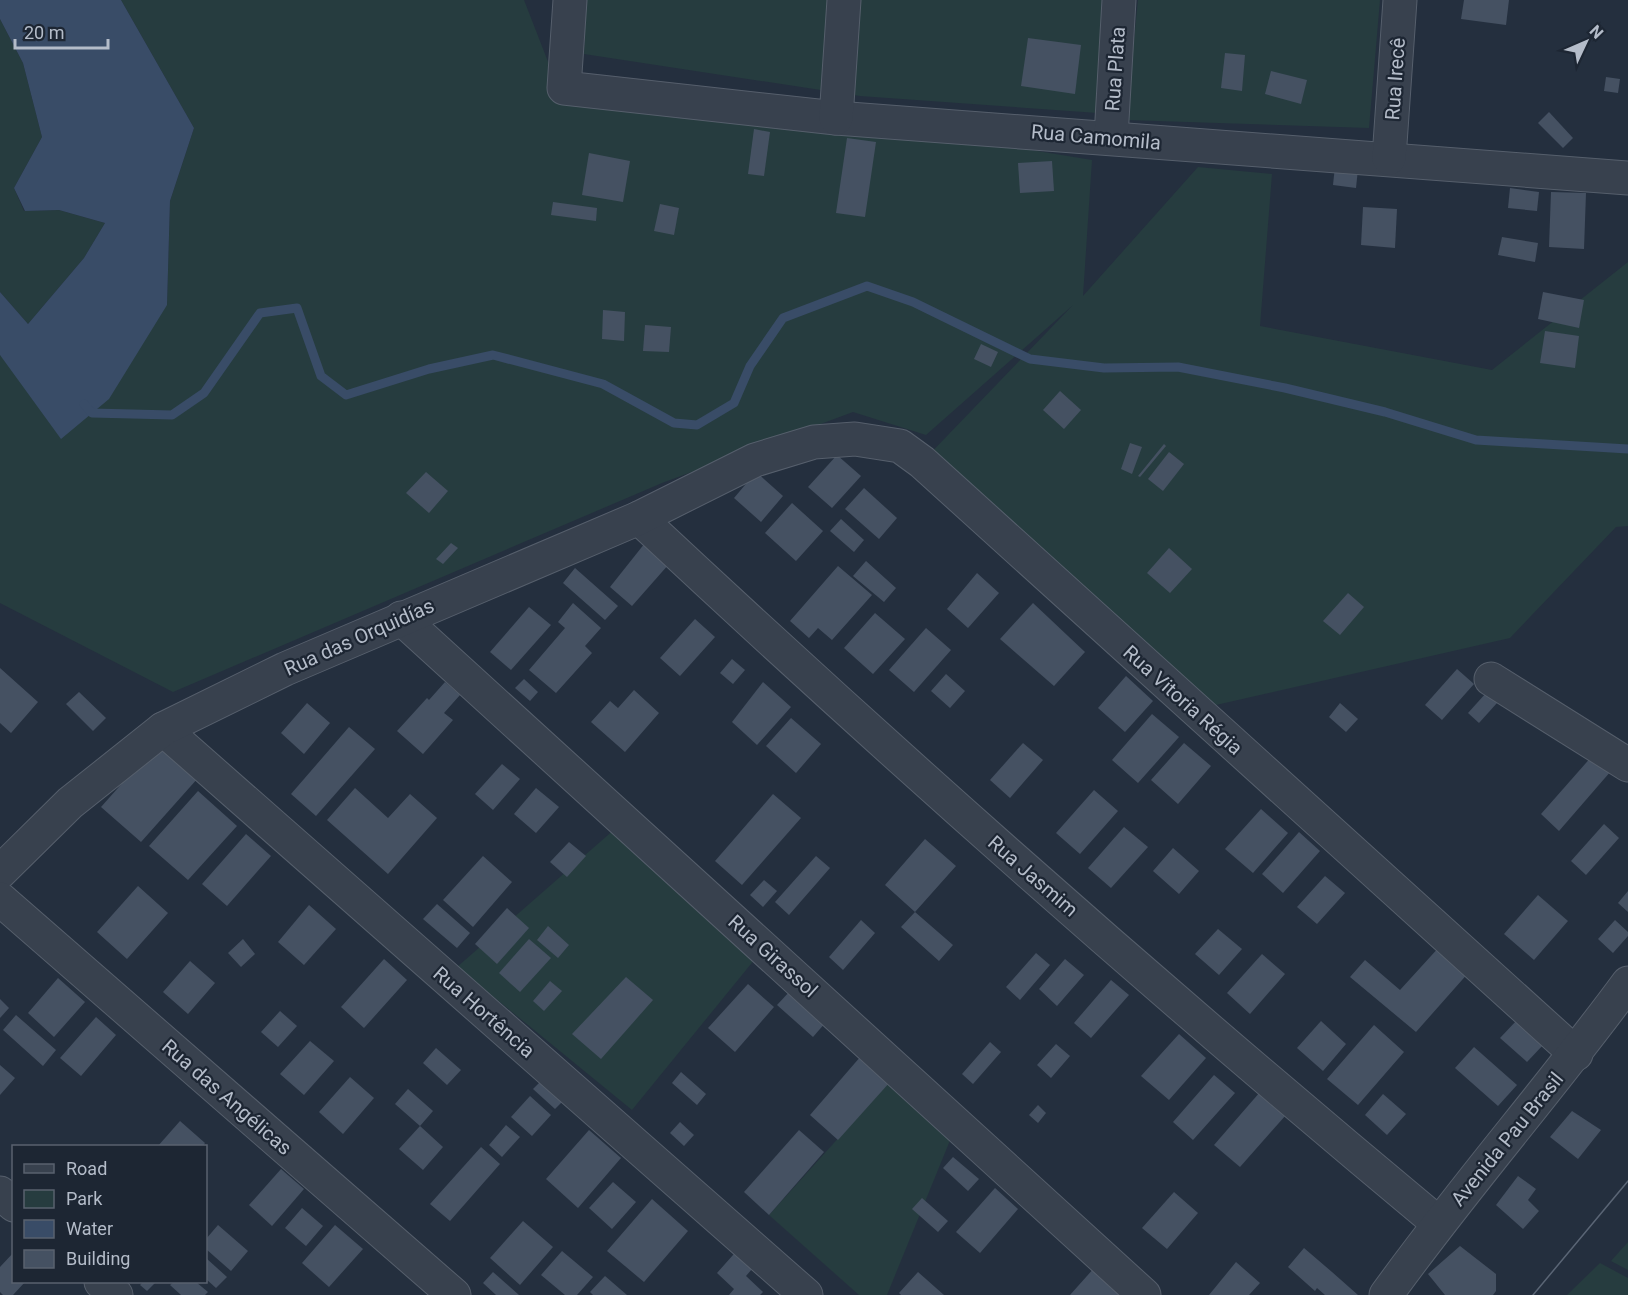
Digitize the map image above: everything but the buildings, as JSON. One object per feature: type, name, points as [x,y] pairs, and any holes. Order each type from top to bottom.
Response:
[{"type":"street","name":"Rua Camomila","points":[[570,0],[564,88],[836,118],[1389,158],[1628,178]]},
{"type":"street","points":[[836,118],[844,0]]},
{"type":"street","name":"Rua Plata","points":[[1111,137],[1119,0]]},
{"type":"street","name":"Rua Irecê","points":[[1389,158],[1400,0]]},
{"type":"street","name":"Rua Vitoria Régia","points":[[755,460],[814,442],[855,439],[900,447],[907,452],[1576,1054]]},
{"type":"street","name":"Rua das Orquidías","points":[[0,872],[70,803],[163,729],[285,669],[639,518],[755,460]]},
{"type":"street","name":"Rua Jasmim","points":[[639,518],[838,704],[1285,1095],[1438,1223]]},
{"type":"street","name":"Rua Girassol","points":[[401,618],[1144,1295]]},
{"type":"street","points":[[1491,679],[1628,765]]},
{"type":"street","name":"Rua Hortência","points":[[163,729],[806,1295]]},
{"type":"street","name":"Rua das Angélicas","points":[[0,899],[454,1295]]},
{"type":"street","name":"Avenida Pau Brasil","points":[[1386,1295],[1438,1223],[1576,1054],[1628,983]]},
{"type":"street","points":[[0,1193],[12,1203]]},
{"type":"street","points":[[103,1283],[116,1295]]},
{"type":"green space","points":[[121,0],[524,0],[552,72],[1092,160],[1083,296],[1198,167],[1272,174],[1260,326],[1492,370],[1628,262],[1628,526],[1616,527],[1510,638],[1194,710],[922,462],[1073,305],[926,435],[853,412],[662,483],[173,692],[0,603],[0,355],[2,357],[167,305],[170,201],[194,128]]},
{"type":"green space","points":[[586,0],[1114,0],[1112,114],[860,96],[584,54]]},
{"type":"green space","points":[[1138,0],[1380,0],[1369,128],[1126,120]]},
{"type":"green space","points":[[0,19],[23,63],[42,137],[14,188],[24,211],[59,210],[105,223],[84,258],[28,324],[0,292]]},
{"type":"green space","points":[[624,821],[764,948],[632,1110],[457,967]]},
{"type":"green space","points":[[888,1083],[951,1138],[887,1295],[859,1295],[769,1215]]},
{"type":"green space","points":[[1628,1242],[1628,1270],[1611,1261]]},
{"type":"green space","points":[[1600,1263],[1628,1278],[1628,1295],[1567,1295]]},
{"type":"water","points":[[0,0],[121,0],[194,128],[170,201],[167,305],[109,399],[61,439],[0,355],[0,292],[28,324],[84,258],[105,223],[59,210],[25,211],[14,188],[42,137],[23,63],[0,19]]},
{"type":"waterway","points":[[84,404],[92,413],[172,415],[204,393],[260,313],[297,308],[321,376],[346,395],[429,369],[493,355],[603,384],[674,423],[697,425],[734,403],[750,366],[783,318],[867,286],[913,302],[1030,359],[1104,368],[1178,367],[1285,388],[1385,412],[1476,440],[1628,449]]},
{"type":"tram line","points":[[1533,1295],[1628,1181]]}]
